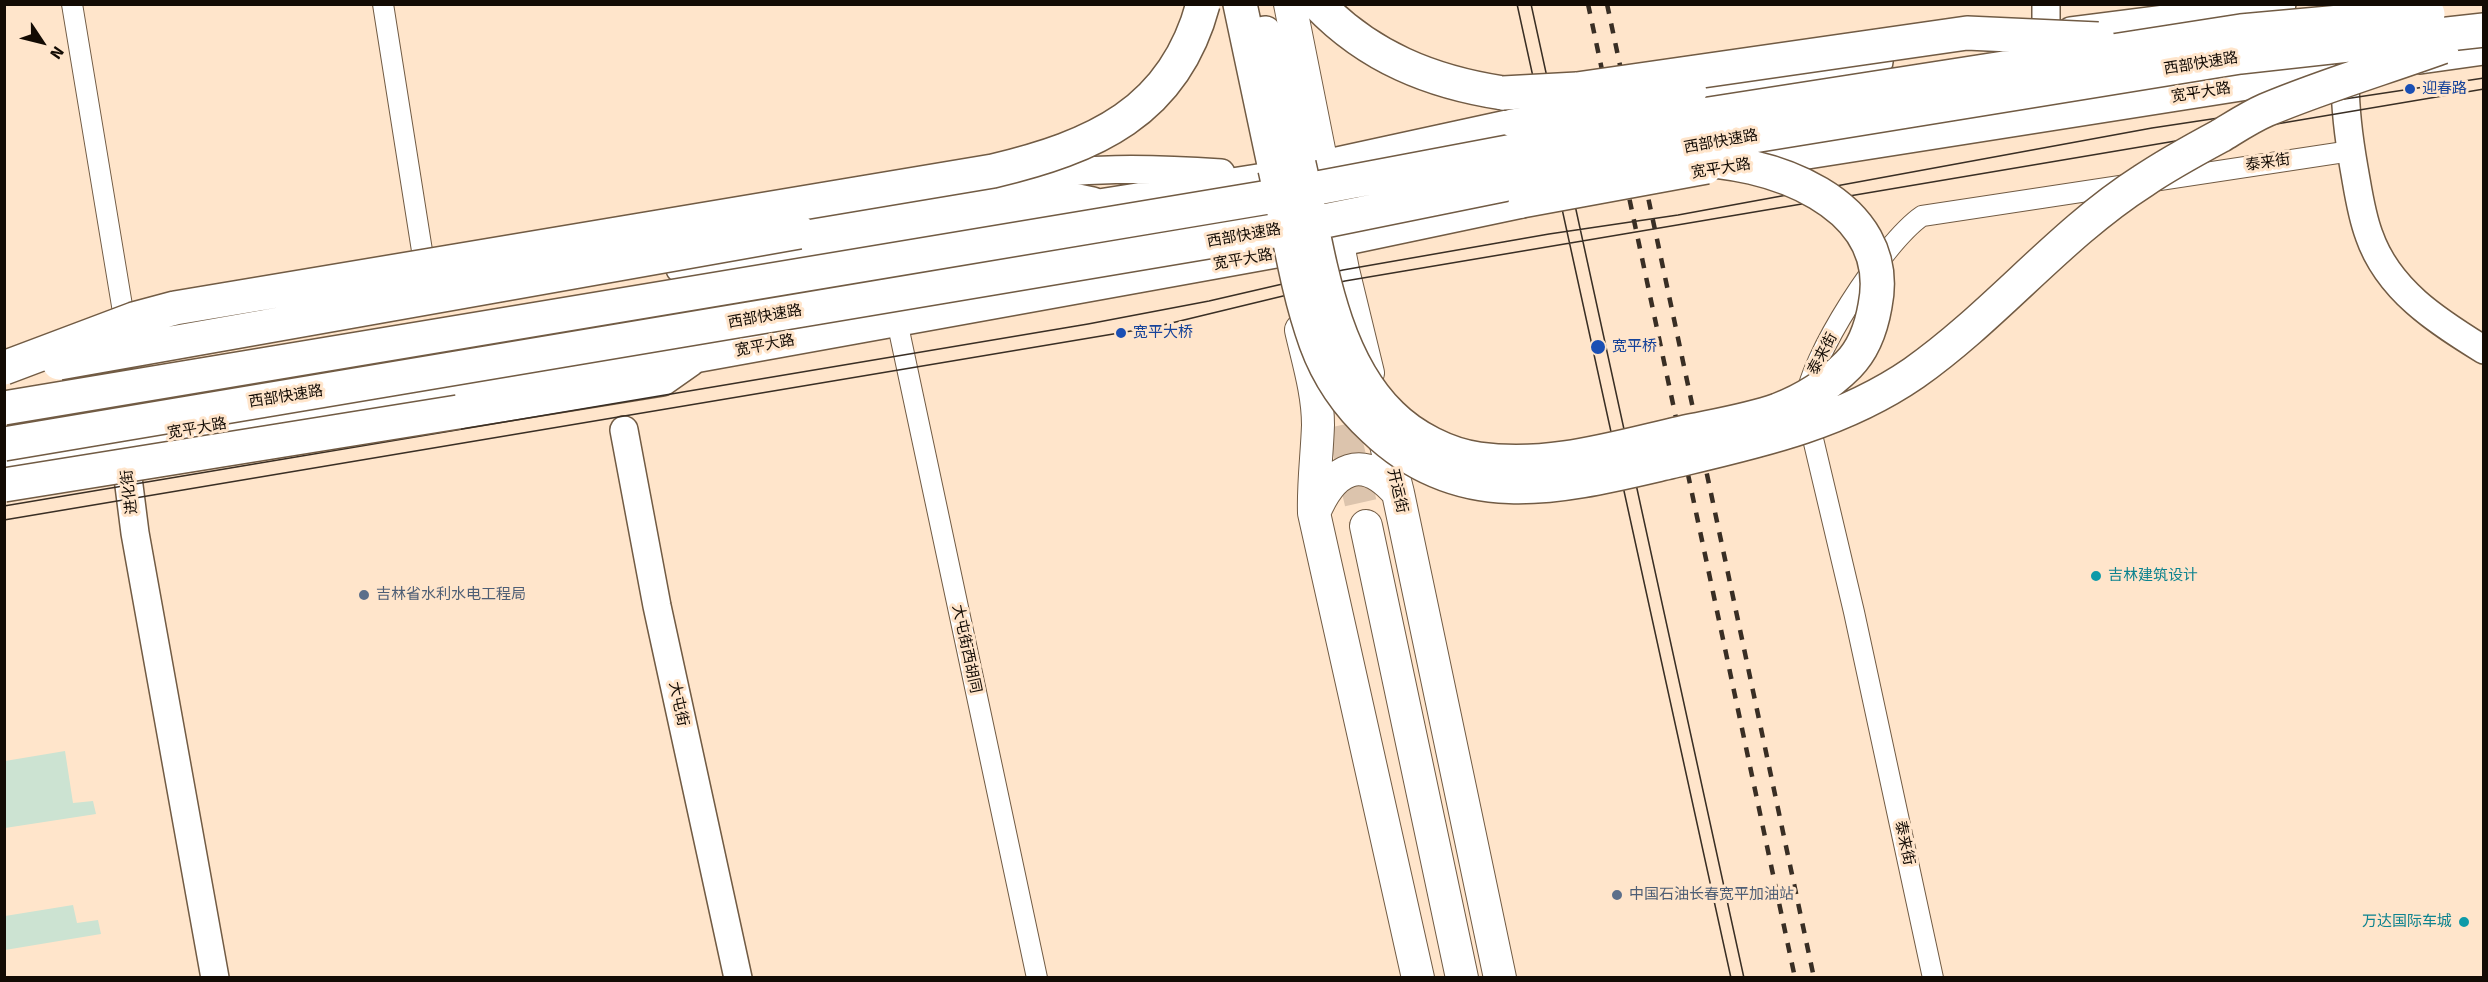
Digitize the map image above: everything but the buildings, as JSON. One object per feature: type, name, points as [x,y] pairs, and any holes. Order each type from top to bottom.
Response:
[{"type":"highway","points":[[4,368],[134,319],[191,305],[969,175],[1048,158],[1097,136],[1148,102],[1169,79],[1185,52],[1203,4]]},
{"type":"highway","points":[[1240,4],[1309,321],[1323,360],[1352,406],[1398,451],[1446,477],[1494,486],[1541,486],[1590,480],[1799,430],[1850,409],[1911,374],[1953,343],[2093,218],[2158,171],[2263,111],[2484,31]]},
{"type":"highway","points":[[1259,4],[1266,40],[1284,93],[1331,305],[1346,349],[1366,386],[1392,416],[1430,442],[1457,454],[1492,461],[1565,459],[1756,416],[1778,410],[1814,392],[1839,373],[1859,352],[1874,316],[1878,279],[1869,246],[1843,210],[1797,182],[1761,169],[1703,159],[1616,161]]},
{"type":"highway","points":[[1318,4],[1354,36],[1396,63],[1458,86],[1503,93],[1577,89],[1967,33],[2159,44]]},
{"type":"highway","name":"西部快速路","points":[[4,408],[1275,196],[1709,114],[2241,31],[2484,9]]},
{"type":"highway","name":"西部快速路","points":[[4,444],[1285,229],[1616,161],[2240,57],[2484,31]]},
{"type":"highway","points":[[4,374],[1034,192],[1092,204]]},
{"type":"highway","points":[[4,485],[662,379],[689,360]]},
{"type":"main road","points":[[1225,4],[1316,396],[1318,426],[1313,478],[1314,513],[1418,978]]},
{"type":"main road","name":"开运街","points":[[1290,4],[1337,243],[1398,493],[1500,978]]},
{"type":"main road","points":[[2046,4],[2046,34]]},
{"type":"main road","points":[[4,374],[131,360],[431,309],[1264,177],[1512,123],[2046,34],[2282,4]]},
{"type":"main road","points":[[2352,4],[2345,70],[2351,151],[2369,237],[2389,272],[2420,308],[2484,350]]},
{"type":"main road","name":"宽平大路","points":[[4,461],[652,352],[689,360],[1337,243],[1522,204],[1707,170],[2345,70],[2484,51]]},
{"type":"main road","points":[[431,309],[525,262],[1057,171],[1156,168],[1264,177]]},
{"type":"main road","name":"大屯街","points":[[624,430],[657,606],[738,978]]},
{"type":"main road","name":"进化街","points":[[124,441],[135,533],[215,978]]},
{"type":"main road","points":[[1314,513],[1330,483],[1341,474],[1358,469],[1375,471],[1398,493]]},
{"type":"main road","points":[[1366,526],[1462,978]]},
{"type":"street","name":"进化街","points":[[72,4],[131,360],[124,441]]},
{"type":"street","points":[[383,4],[431,309]]},
{"type":"street","name":"泰来街","points":[[1933,978],[1857,624],[1805,405],[1806,391],[1820,355],[1882,255],[1911,223],[1922,216],[1944,210],[2351,151]]},
{"type":"street","name":"大屯街西胡同","points":[[897,321],[1037,978]]},
{"type":"green space","points":[[65,751],[73,803],[93,801],[96,814],[5,828],[5,761]]},
{"type":"green space","points":[[73,905],[77,923],[98,920],[101,934],[5,950],[5,916]]},
{"type":"tunnel","points":[[1332,378],[1366,526]]},
{"type":"tram line","points":[[1517,4],[1731,978]]},
{"type":"tram line","points":[[1531,4],[1744,978]]},
{"type":"tram line","points":[[4,506],[1088,324],[1209,301],[1343,270],[1549,234],[1678,215],[2152,128],[2484,78]]},
{"type":"tram line","points":[[4,520],[1155,327],[1345,281],[2484,89]]},
{"type":"railway","points":[[1588,4],[1795,978]]},
{"type":"railway","points":[[1607,4],[1814,978]]},
{"type":"place","name":"迎春路","points":[[2410,89]]},
{"type":"place","name":"宽平大桥","points":[[1121,333]]},
{"type":"place","name":"宽平桥","points":[[1598,347]]},
{"type":"place","name":"吉林建筑设计","points":[[2096,576]]},
{"type":"place","name":"吉林省水利水电工程局","points":[[364,595]]},
{"type":"place","name":"中国石油长春宽平加油站","points":[[1617,895]]},
{"type":"place","name":"万达国际车城","points":[[2464,922]]}]
